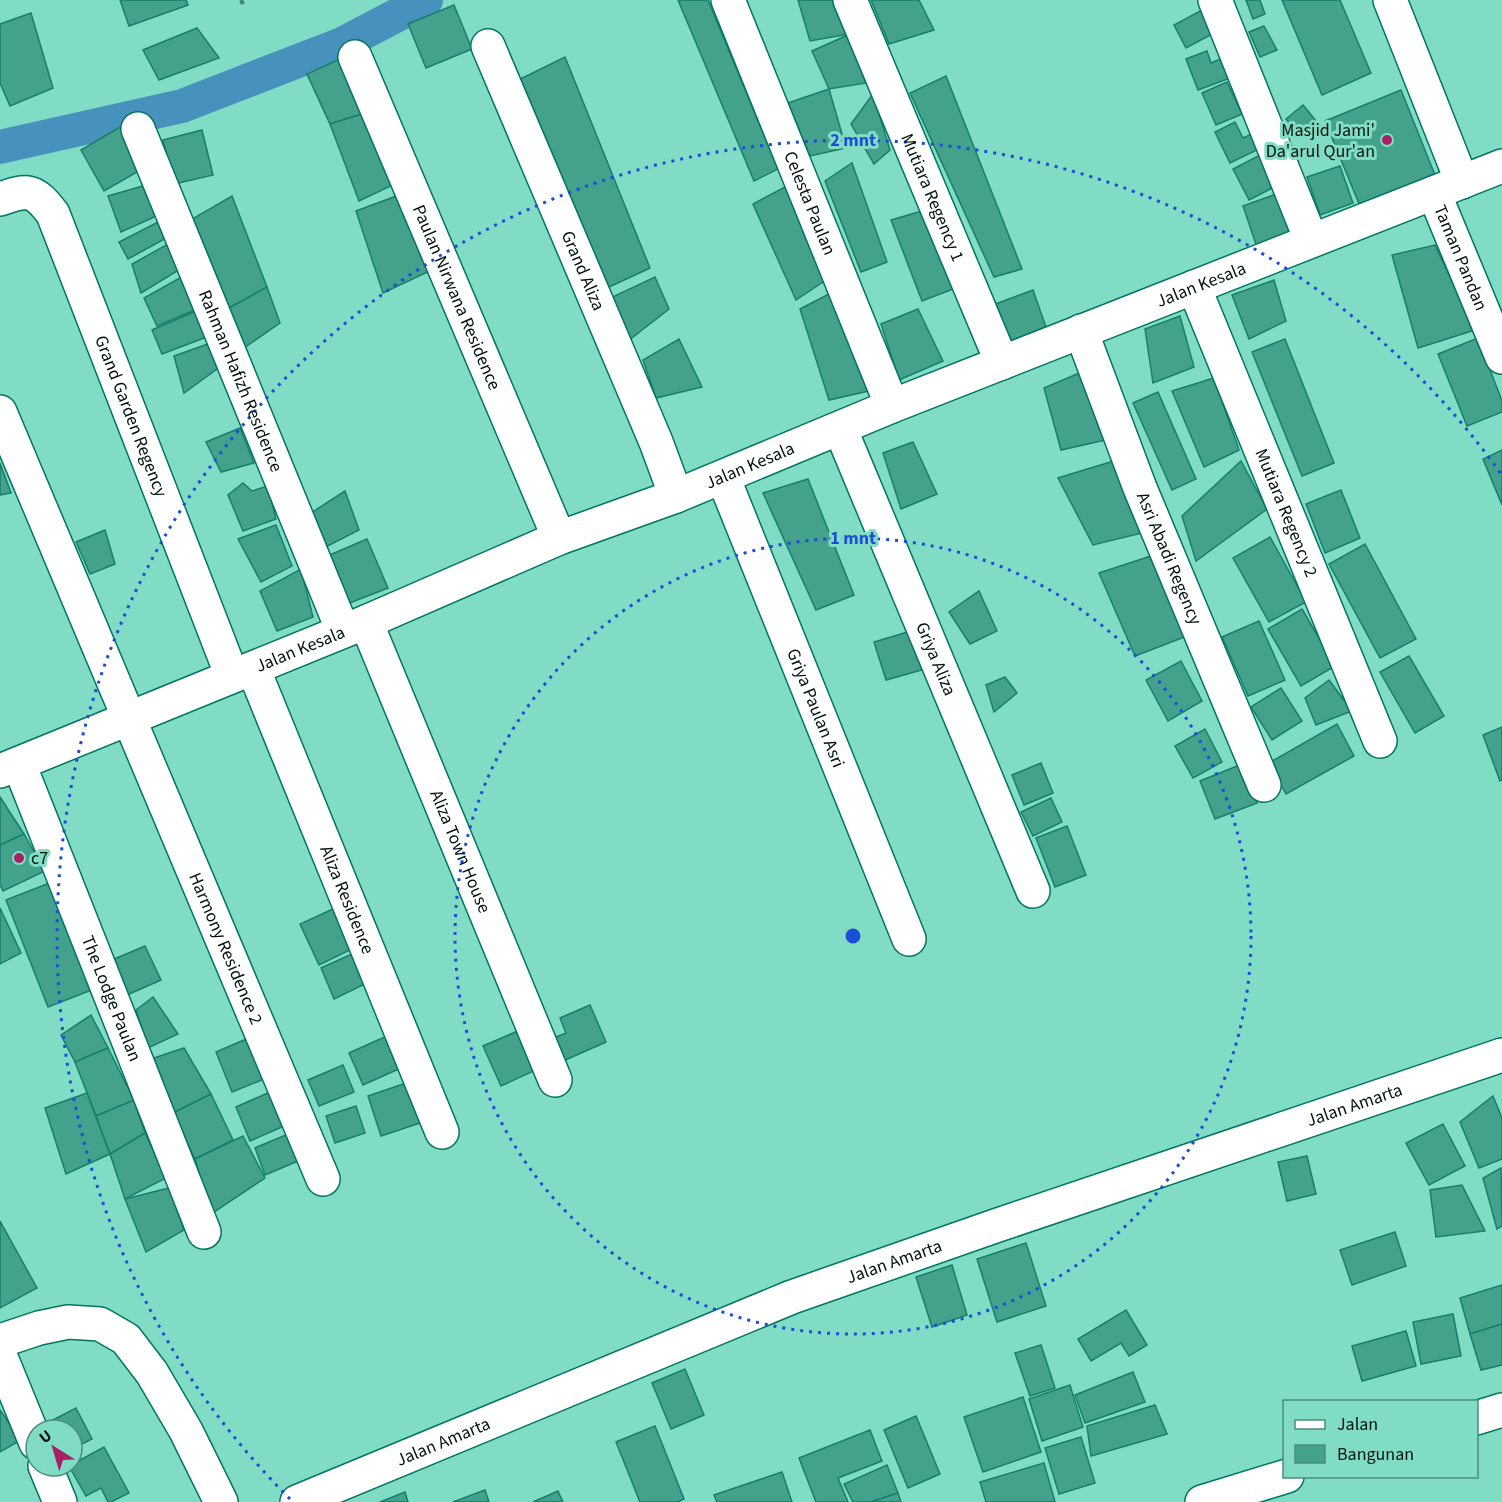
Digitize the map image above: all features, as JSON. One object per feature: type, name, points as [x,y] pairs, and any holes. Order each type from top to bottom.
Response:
[{"type":"street","name":"Celesta Paulan","points":[[728,0],[892,406]]},
{"type":"street","name":"Mutiara Regency 1","points":[[850,0],[1002,363]]},
{"type":"street","points":[[1215,0],[1311,240]]},
{"type":"street","name":"Taman Pandan","points":[[1390,0],[1502,357]]},
{"type":"street","name":"Grand Aliza","points":[[488,46],[656,442],[676,496]]},
{"type":"street","name":"Paulan Nirwana Residence","points":[[355,57],[560,538]]},
{"type":"street","name":"Rahman Hafizh Residence","points":[[138,129],[354,626]]},
{"type":"street","name":"Jalan Kesala","points":[[9,768],[354,626],[560,538],[676,496],[892,406],[1502,166]]},
{"type":"street","name":"Grand Garden Regency","points":[[0,200],[22,191],[33,194],[53,214],[242,672]]},
{"type":"street","name":"Mutiara Regency 2","points":[[1194,287],[1380,741]]},
{"type":"street","name":"Asri Abadi Regency","points":[[1081,331],[1140,488],[1264,785]]},
{"type":"street","points":[[0,412],[130,718]]},
{"type":"street","name":"Griya Aliza","points":[[840,428],[1033,891]]},
{"type":"street","name":"Griya Paulan Asri","points":[[723,477],[909,939]]},
{"type":"street","name":"Aliza Town House","points":[[354,626],[555,1080]]},
{"type":"street","name":"Aliza Residence","points":[[242,672],[442,1132]]},
{"type":"street","name":"Harmony Residence 2","points":[[130,718],[323,1179]]},
{"type":"street","name":"The Lodge Paulan","points":[[9,768],[204,1232]]},
{"type":"street","name":"Jalan Amarta","points":[[297,1502],[792,1297],[1502,1054]]},
{"type":"street","points":[[0,1341],[39,1328],[68,1322],[100,1324],[126,1339],[152,1373],[186,1431],[221,1502]]},
{"type":"street","points":[[0,1355],[26,1418]]},
{"type":"street","points":[[1478,1417],[1502,1410]]},
{"type":"street","points":[[1203,1502],[1283,1477]]},
{"type":"street","points":[[50,1478],[60,1502]]},
{"type":"street","points":[[1288,1478],[1295,1502]]},
{"type":"path","points":[[241,0],[245,8]]},
{"type":"building","points":[[120,0],[186,0],[188,5],[129,26]]},
{"type":"building","points":[[678,0],[708,0],[778,169],[754,181]]},
{"type":"building","points":[[798,0],[834,0],[850,34],[810,41]]},
{"type":"building","points":[[871,0],[919,0],[934,30],[889,44]]},
{"type":"building","points":[[1246,0],[1260,0],[1265,14],[1253,19]]},
{"type":"building","points":[[1282,0],[1340,0],[1371,73],[1322,95]]},
{"type":"building","points":[[454,5],[472,49],[426,68],[408,24]]},
{"type":"building","points":[[1204,9],[1216,32],[1186,48],[1174,25]]},
{"type":"building","points":[[31,13],[53,88],[10,106],[0,83],[0,24]]},
{"type":"building","points":[[1264,26],[1277,50],[1260,57],[1249,32]]},
{"type":"building","points":[[197,28],[219,58],[159,80],[143,50]]},
{"type":"building","points":[[850,34],[866,83],[829,89],[812,51]]},
{"type":"building","points":[[1207,51],[1211,63],[1223,58],[1230,78],[1198,90],[1186,59]]},
{"type":"building","points":[[344,57],[365,113],[330,124],[307,74]]},
{"type":"building","points":[[565,57],[650,268],[607,288],[516,81]]},
{"type":"building","points":[[946,76],[1022,269],[994,277],[910,93]]},
{"type":"building","points":[[1227,82],[1242,114],[1216,125],[1202,93]]},
{"type":"building","points":[[829,89],[846,148],[810,156],[788,103]]},
{"type":"building","points":[[1401,90],[1435,175],[1360,206],[1325,121]]},
{"type":"building","points":[[873,94],[890,150],[874,164],[851,124]]},
{"type":"building","points":[[1303,105],[1316,121],[1299,135],[1286,119]]},
{"type":"building","points":[[365,113],[397,183],[359,201],[330,124]]},
{"type":"building","points":[[1235,122],[1243,138],[1256,132],[1263,147],[1230,163],[1215,132]]},
{"type":"building","points":[[120,127],[144,168],[104,191],[81,150]]},
{"type":"building","points":[[202,130],[213,175],[174,184],[163,140]]},
{"type":"building","points":[[1264,153],[1280,184],[1249,200],[1233,169]]},
{"type":"building","points":[[852,163],[887,262],[861,272],[825,181]]},
{"type":"building","points":[[1340,166],[1353,203],[1320,215],[1307,177]]},
{"type":"building","points":[[150,184],[163,213],[121,232],[108,196]]},
{"type":"building","points":[[785,187],[826,280],[796,300],[753,204]]},
{"type":"building","points":[[1285,191],[1302,237],[1259,253],[1243,206]]},
{"type":"building","points":[[399,195],[432,270],[383,293],[356,211]]},
{"type":"building","points":[[232,196],[267,287],[220,313],[187,222]]},
{"type":"building","points":[[922,211],[953,289],[922,301],[891,220]]},
{"type":"building","points":[[160,221],[170,236],[128,259],[119,242]]},
{"type":"building","points":[[170,243],[182,268],[141,293],[132,264]]},
{"type":"building","points":[[1435,245],[1475,330],[1418,348],[1392,255]]},
{"type":"building","points":[[183,276],[195,310],[157,326],[144,298]]},
{"type":"building","points":[[655,277],[669,309],[628,341],[604,301]]},
{"type":"building","points":[[1274,280],[1286,321],[1249,339],[1232,295]]},
{"type":"building","points":[[267,287],[280,323],[241,350],[220,313]]},
{"type":"building","points":[[1033,290],[1047,330],[1004,346],[990,306]]},
{"type":"building","points":[[829,294],[869,391],[829,400],[800,309]]},
{"type":"building","points":[[203,308],[212,335],[162,354],[152,330]]},
{"type":"building","points":[[918,309],[943,361],[899,380],[881,324]]},
{"type":"building","points":[[1180,316],[1194,367],[1153,383],[1145,329]]},
{"type":"building","points":[[1478,338],[1502,401],[1502,412],[1467,426],[1438,354]]},
{"type":"building","points":[[679,339],[702,387],[656,398],[643,360]]},
{"type":"building","points":[[1285,339],[1334,463],[1302,476],[1252,352]]},
{"type":"building","points":[[216,341],[224,364],[184,393],[174,356]]},
{"type":"building","points":[[1084,371],[1110,439],[1061,450],[1044,388]]},
{"type":"building","points":[[1214,378],[1239,450],[1204,467],[1172,391]]},
{"type":"building","points":[[1158,392],[1196,479],[1172,490],[1133,403]]},
{"type":"building","points":[[240,428],[254,463],[221,472],[206,442]]},
{"type":"building","points":[[913,442],[937,494],[901,509],[883,453]]},
{"type":"building","points":[[1502,450],[1502,505],[1483,459]]},
{"type":"building","points":[[1117,460],[1150,531],[1093,545],[1058,478]]},
{"type":"building","points":[[1241,461],[1267,509],[1196,561],[1182,516]]},
{"type":"building","points":[[0,463],[11,493],[0,495]]},
{"type":"building","points":[[808,479],[854,595],[816,610],[763,493]]},
{"type":"building","points":[[243,483],[252,491],[268,486],[276,519],[243,531],[228,495]]},
{"type":"building","points":[[1341,490],[1360,538],[1325,553],[1306,504]]},
{"type":"building","points":[[345,491],[359,530],[322,549],[311,513]]},
{"type":"building","points":[[276,525],[292,566],[261,582],[238,539]]},
{"type":"building","points":[[105,530],[115,564],[90,574],[76,542]]},
{"type":"building","points":[[1270,537],[1306,602],[1269,622],[1233,558]]},
{"type":"building","points":[[367,539],[388,588],[347,604],[325,557]]},
{"type":"building","points":[[1365,544],[1416,639],[1380,658],[1329,564]]},
{"type":"building","points":[[1157,554],[1187,636],[1135,656],[1099,573]]},
{"type":"building","points":[[301,569],[313,617],[277,631],[260,591]]},
{"type":"building","points":[[979,591],[997,631],[970,644],[949,612]]},
{"type":"building","points":[[1302,609],[1335,666],[1301,686],[1268,629]]},
{"type":"building","points":[[1259,621],[1285,680],[1248,696],[1222,637]]},
{"type":"building","points":[[911,631],[925,669],[886,680],[874,642]]},
{"type":"building","points":[[1409,656],[1444,716],[1415,733],[1380,672]]},
{"type":"building","points":[[1181,661],[1202,701],[1168,721],[1146,680]]},
{"type":"building","points":[[1005,677],[1017,693],[994,712],[986,685]]},
{"type":"building","points":[[1329,680],[1352,711],[1316,725],[1305,698]]},
{"type":"building","points":[[1281,688],[1302,721],[1272,740],[1251,707]]},
{"type":"building","points":[[1337,724],[1354,756],[1286,794],[1269,763]]},
{"type":"building","points":[[1502,727],[1502,780],[1500,781],[1483,735]]},
{"type":"building","points":[[1205,729],[1222,762],[1193,778],[1175,746]]},
{"type":"building","points":[[1041,763],[1053,793],[1024,805],[1012,775]]},
{"type":"building","points":[[1242,764],[1257,803],[1215,819],[1200,781]]},
{"type":"building","points":[[0,797],[24,834],[0,845]]},
{"type":"building","points":[[1051,798],[1062,822],[1033,836],[1021,812]]},
{"type":"building","points":[[1067,826],[1086,875],[1055,887],[1036,838]]},
{"type":"building","name":"c7","points":[[24,834],[45,871],[3,891],[0,884],[0,845]]},
{"type":"building","points":[[52,882],[94,989],[48,1007],[6,900]]},
{"type":"building","points":[[0,908],[21,953],[0,964]]},
{"type":"building","points":[[335,908],[354,948],[319,965],[300,924]]},
{"type":"building","points":[[145,946],[161,980],[127,995],[112,960]]},
{"type":"building","points":[[352,954],[365,984],[334,999],[321,968]]},
{"type":"building","points":[[153,997],[178,1034],[148,1048],[136,1010]]},
{"type":"building","points":[[590,1005],[606,1042],[554,1065],[544,1042],[566,1033],[560,1018]]},
{"type":"building","points":[[91,1015],[108,1048],[75,1062],[61,1035]]},
{"type":"building","points":[[520,1030],[538,1069],[501,1086],[483,1046]]},
{"type":"building","points":[[258,1034],[274,1075],[232,1092],[216,1052]]},
{"type":"building","points":[[389,1035],[403,1067],[363,1085],[349,1053]]},
{"type":"building","points":[[108,1048],[134,1100],[96,1116],[75,1062]]},
{"type":"building","points":[[184,1048],[211,1094],[173,1113],[154,1058]]},
{"type":"building","points":[[343,1065],[354,1092],[319,1106],[308,1080]]},
{"type":"building","points":[[412,1081],[426,1121],[381,1136],[368,1096]]},
{"type":"building","points":[[270,1092],[284,1126],[250,1141],[236,1107]]},
{"type":"building","points":[[87,1093],[110,1154],[66,1174],[45,1108]]},
{"type":"building","points":[[211,1094],[233,1140],[195,1159],[173,1113]]},
{"type":"building","points":[[1493,1096],[1502,1118],[1502,1159],[1479,1168],[1460,1122]]},
{"type":"building","points":[[134,1100],[145,1133],[110,1154],[96,1116]]},
{"type":"building","points":[[356,1106],[365,1133],[335,1143],[326,1116]]},
{"type":"building","points":[[1443,1124],[1465,1166],[1429,1185],[1406,1143]]},
{"type":"building","points":[[145,1133],[166,1178],[125,1199],[110,1154]]},
{"type":"building","points":[[288,1134],[298,1161],[265,1175],[255,1148]]},
{"type":"building","points":[[243,1136],[265,1178],[211,1214],[195,1159]]},
{"type":"building","points":[[1307,1156],[1316,1194],[1287,1201],[1278,1162]]},
{"type":"building","points":[[1501,1168],[1502,1226],[1497,1229],[1483,1178]]},
{"type":"building","points":[[1462,1185],[1485,1231],[1436,1237],[1430,1190]]},
{"type":"building","points":[[169,1188],[184,1230],[146,1252],[125,1199]]},
{"type":"building","points":[[0,1221],[37,1288],[0,1308]]},
{"type":"building","points":[[1395,1232],[1406,1266],[1352,1285],[1340,1250]]},
{"type":"building","points":[[1026,1243],[1046,1306],[997,1322],[977,1259]]},
{"type":"building","points":[[952,1265],[967,1315],[932,1327],[916,1277]]},
{"type":"building","points":[[1502,1285],[1502,1324],[1470,1334],[1460,1298]]},
{"type":"building","points":[[1126,1310],[1147,1345],[1129,1356],[1121,1343],[1091,1361],[1078,1339]]},
{"type":"building","points":[[1453,1314],[1461,1356],[1421,1364],[1413,1322]]},
{"type":"building","points":[[1502,1324],[1502,1365],[1481,1370],[1470,1334]]},
{"type":"building","points":[[1406,1331],[1416,1366],[1362,1381],[1352,1346]]},
{"type":"building","points":[[1041,1345],[1055,1388],[1030,1396],[1015,1353]]},
{"type":"building","points":[[685,1369],[704,1415],[671,1429],[652,1383]]},
{"type":"building","points":[[1133,1372],[1145,1402],[1085,1423],[1075,1395]]},
{"type":"building","points":[[1070,1385],[1083,1427],[1042,1441],[1029,1399]]},
{"type":"building","points":[[1023,1397],[1041,1452],[983,1472],[964,1417]]},
{"type":"building","points":[[1155,1405],[1167,1434],[1091,1456],[1087,1426]]},
{"type":"building","points":[[76,1408],[81,1418],[57,1418]]},
{"type":"building","points":[[0,1410],[21,1440],[0,1452]]},
{"type":"building","points":[[916,1416],[940,1474],[908,1488],[884,1430]]},
{"type":"building","points":[[84,1424],[92,1439],[84,1443]]},
{"type":"building","points":[[655,1426],[684,1499],[678,1502],[640,1502],[616,1442]]},
{"type":"building","points":[[870,1430],[882,1461],[838,1478],[848,1502],[816,1502],[799,1458]]},
{"type":"building","points":[[1081,1437],[1095,1483],[1059,1494],[1045,1448]]},
{"type":"building","points":[[104,1447],[129,1493],[111,1502],[108,1502],[101,1488],[86,1496],[76,1478],[84,1478],[84,1458]]},
{"type":"building","points":[[1044,1463],[1055,1502],[986,1502],[980,1482]]},
{"type":"building","points":[[887,1465],[898,1493],[871,1502],[853,1502],[844,1484]]},
{"type":"building","points":[[782,1472],[792,1502],[717,1502],[714,1495]]},
{"type":"building","points":[[485,1490],[489,1502],[453,1502]]},
{"type":"building","points":[[558,1491],[563,1502],[533,1502]]},
{"type":"building","points":[[405,1492],[408,1502],[380,1502]]},
{"type":"building","points":[[898,1493],[901,1502],[871,1502]]},
{"type":"waterway","points":[[0,147],[182,106],[342,44],[426,0]]},
{"type":"place","name":"Masjid Jami' Da'arul Qur'an","points":[[1387,140]]},
{"type":"place","name":"c7","points":[[19,858]]}]
